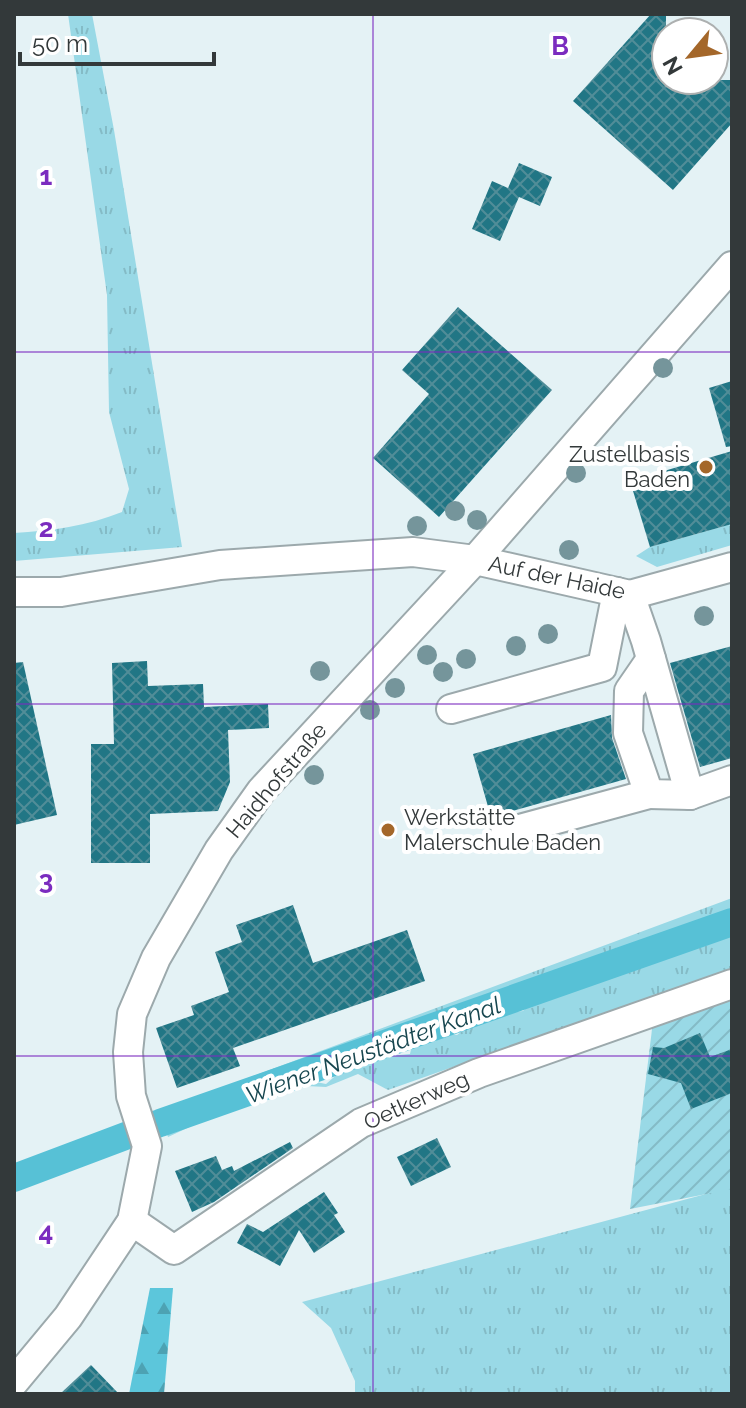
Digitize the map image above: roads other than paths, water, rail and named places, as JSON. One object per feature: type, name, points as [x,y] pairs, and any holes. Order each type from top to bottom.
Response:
[{"type":"street","name":"Haidhofstraße","points":[[14,1382],[68,1317],[132,1221],[147,1146],[131,1096],[128,1052],[132,1014],[156,958],[219,850],[261,791],[475,560],[732,266]]},
{"type":"street","name":"Auf der Haide","points":[[14,592],[61,592],[220,565],[413,552],[475,560],[623,594],[732,567]]},
{"type":"street","points":[[623,594],[651,659],[690,795]]},
{"type":"street","points":[[451,709],[602,667],[623,594]]},
{"type":"street","points":[[649,794],[628,733],[629,691],[651,659]]},
{"type":"street","points":[[505,833],[649,794],[690,795],[732,780]]},
{"type":"street","name":"Oetkerweg","points":[[132,1221],[174,1250],[361,1123],[479,1073],[732,984]]},
{"type":"waterway","name":"Wiener Neustädter Kanal","points":[[14,1178],[160,1123],[732,922]]},
{"type":"place","name":"Zustellbasis Baden","points":[[706,467]]},
{"type":"place","name":"Werkstätte Malerschule Baden","points":[[388,830]]}]
